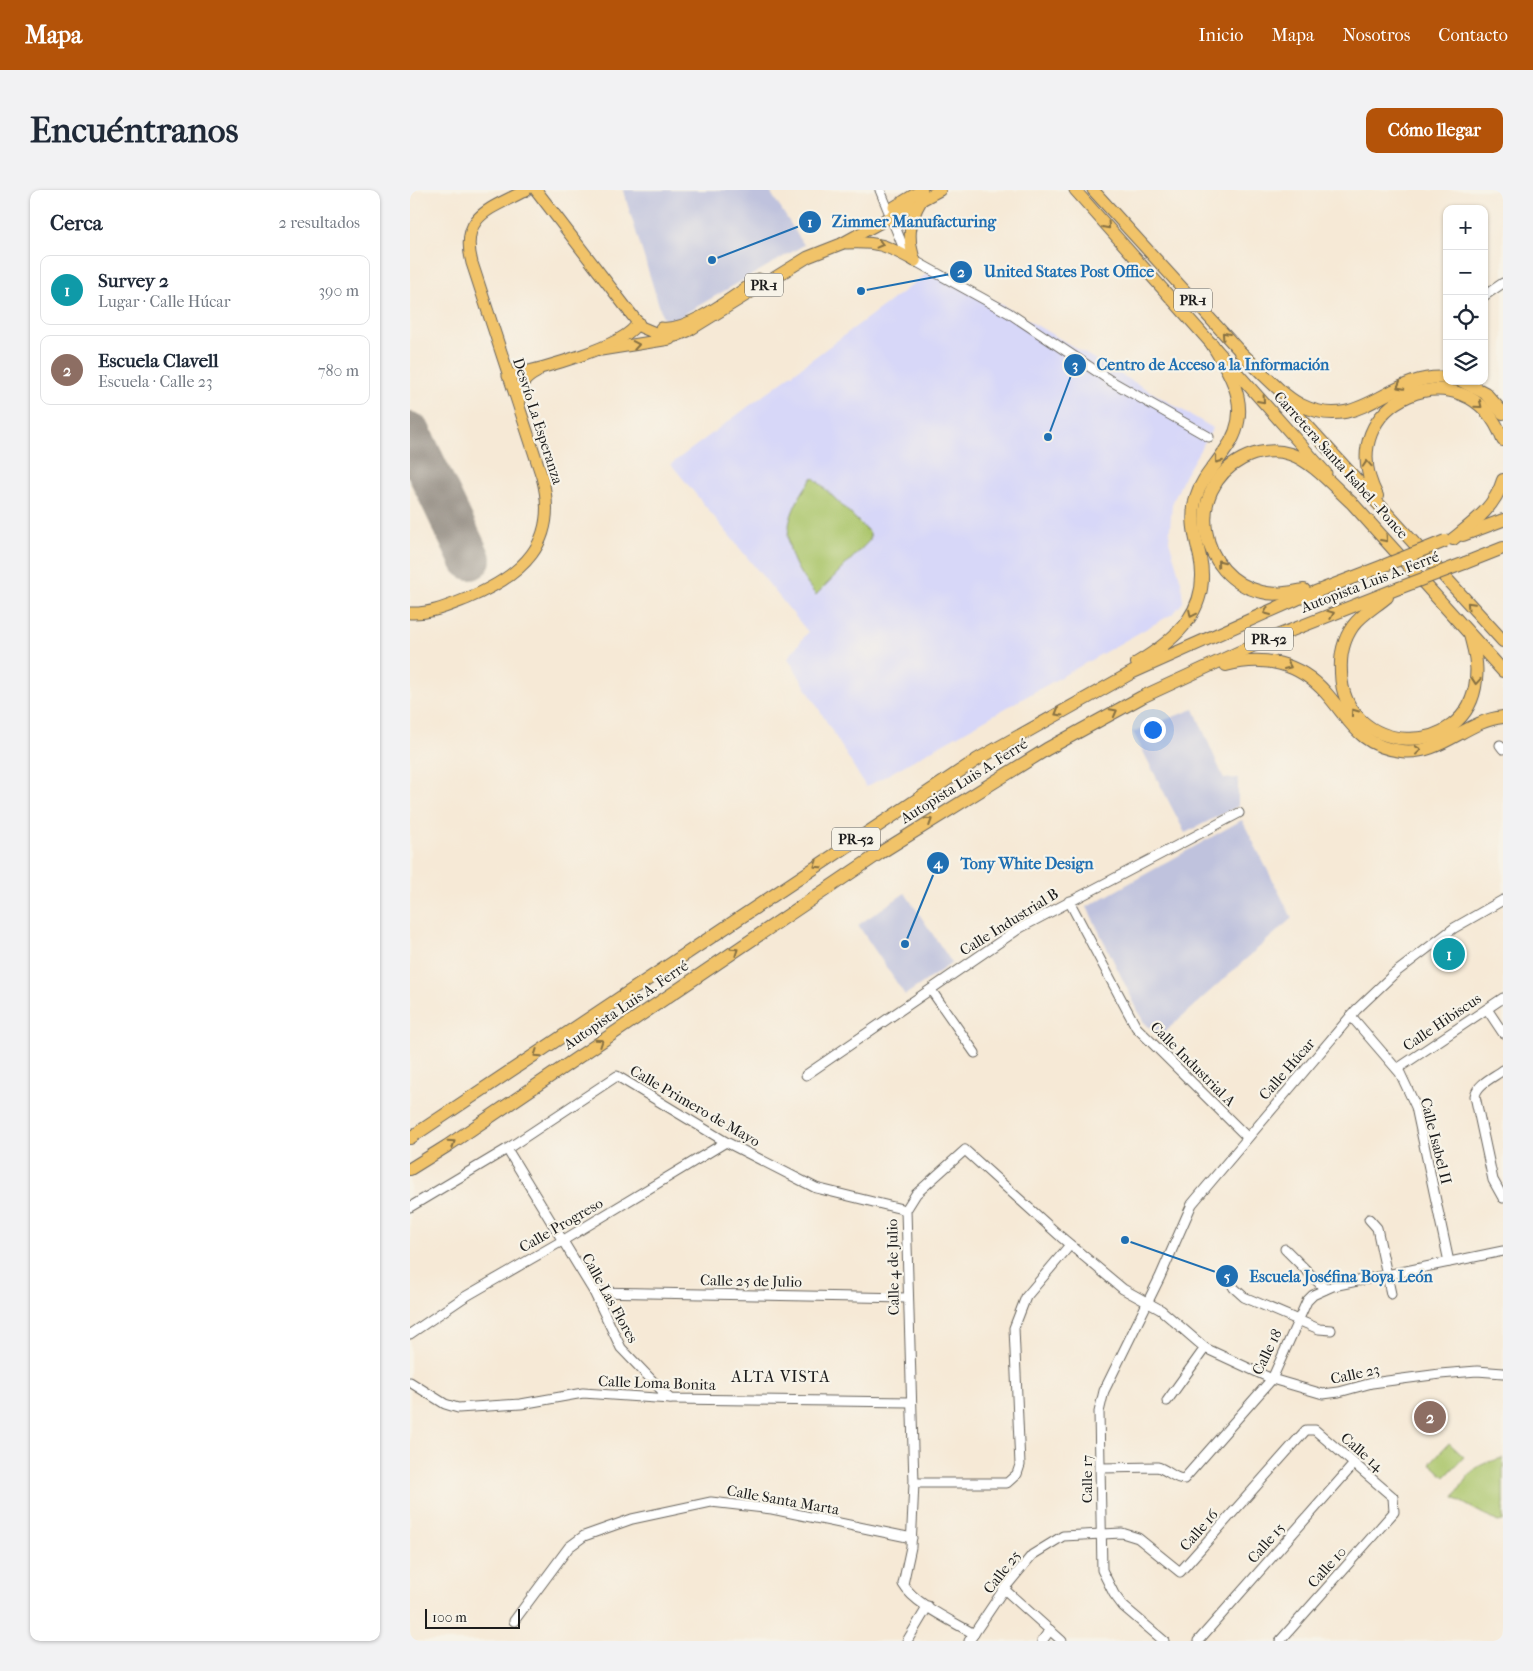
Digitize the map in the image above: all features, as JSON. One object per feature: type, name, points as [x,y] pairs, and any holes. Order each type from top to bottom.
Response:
[{"type":"highway","points":[[1090,695],[1108,678],[1134,665],[1170,642],[1190,618],[1196,606],[1201,572],[1193,526],[1196,496],[1206,477],[1228,446],[1238,417],[1235,384],[1212,344]]},
{"type":"highway","points":[[1240,352],[1300,405],[1326,412],[1353,411],[1368,406],[1405,383],[1417,379],[1443,378]]},
{"type":"highway","points":[[1470,385],[1485,393],[1503,413]]},
{"type":"highway","points":[[1384,509],[1367,473],[1368,446],[1376,424],[1400,398],[1425,389],[1460,394],[1482,406],[1491,416],[1503,440]]},
{"type":"highway","name":"Carretera Santa Isabel - Ponce","points":[[1294,410],[1503,641]]},
{"type":"highway","points":[[1329,587],[1286,593],[1263,593],[1237,580],[1221,564],[1210,548],[1204,518],[1206,504],[1216,482],[1234,463],[1249,455],[1274,451],[1289,453],[1304,459],[1352,502]]},
{"type":"highway","points":[[1449,540],[1488,509],[1496,499],[1503,480]]},
{"type":"highway","name":"Carretera Santa Isabel - Ponce","points":[[1352,502],[1503,671]]},
{"type":"highway","name":"Autopista Luis A. Ferré","points":[[410,1138],[978,759],[1090,695],[1160,660],[1297,598],[1503,520]]},
{"type":"highway","name":"Autopista Luis A. Ferré","points":[[410,1169],[447,1146],[880,853],[1047,749],[1142,697],[1259,643],[1503,548]]},
{"type":"highway","points":[[1399,588],[1354,625],[1348,634],[1342,654],[1341,680],[1349,706],[1370,729],[1396,739],[1409,740],[1432,736],[1452,725],[1469,705],[1474,693],[1476,658],[1469,633]]},
{"type":"highway","points":[[1142,697],[1223,665],[1265,659],[1291,667],[1315,682],[1356,732],[1372,743],[1386,748],[1400,751],[1427,749],[1448,741],[1482,721],[1503,717]]},
{"type":"main road","name":"Desvío La Esperanza","points":[[410,613],[424,613],[444,608],[497,584],[522,568],[534,552],[545,525],[546,496],[521,412],[472,263],[468,238],[474,224],[483,212],[526,190]]},
{"type":"main road","points":[[536,190],[638,322],[646,330],[654,334],[676,336]]},
{"type":"main road","name":"PR-1","points":[[676,336],[712,318],[808,257],[841,244],[922,195],[940,190]]},
{"type":"main road","name":"Carretera Santa Isabel - Ponce","points":[[1075,190],[1352,502]]},
{"type":"main road","name":"Carretera Santa Isabel - Ponce","points":[[1093,190],[1294,410]]},
{"type":"main road","points":[[915,261],[910,247],[910,229],[913,214],[922,195]]},
{"type":"main road","name":"PR-1","points":[[638,322],[662,328],[680,326],[708,312],[800,254],[889,214]]},
{"type":"main road","points":[[841,244],[868,242],[885,244],[915,261]]},
{"type":"main road","points":[[508,376],[546,367],[595,350],[624,335],[636,327],[638,322]]},
{"type":"main road","points":[[595,350],[662,341],[676,336]]},
{"type":"main road","points":[[521,412],[519,396],[522,384],[527,378],[546,367]]},
{"type":"street","points":[[880,190],[902,244],[915,261],[1009,313],[1111,381],[1208,437]]},
{"type":"street","points":[[1485,295],[1503,283]]},
{"type":"street","name":"Calle Industrial B","points":[[806,1075],[1020,928],[1069,900],[1239,813]]},
{"type":"street","name":"Calle Industrial A","points":[[1069,900],[1136,1027],[1247,1137]]},
{"type":"street","name":"Calle Húcar","points":[[1148,1304],[1192,1204],[1351,1016],[1395,973],[1454,928],[1503,900]]},
{"type":"street","points":[[930,990],[975,1053]]},
{"type":"street","name":"Calle Hibiscus","points":[[1397,1069],[1503,998]]},
{"type":"street","points":[[1487,1009],[1503,1032]]},
{"type":"street","name":"Calle Isabel II","points":[[1351,1016],[1397,1069],[1416,1107],[1449,1262]]},
{"type":"street","points":[[1503,1070],[1480,1086],[1476,1090],[1476,1096],[1493,1180],[1503,1198]]},
{"type":"street","name":"Calle Primero de Mayo","points":[[410,1207],[507,1150],[617,1076],[726,1142],[816,1188],[906,1210]]},
{"type":"street","name":"Calle Progreso","points":[[410,1334],[463,1298],[726,1142]]},
{"type":"street","name":"Calle Las Flores","points":[[507,1150],[594,1292],[621,1348],[670,1398]]},
{"type":"street","name":"Calle 4 de Julio","points":[[928,1606],[906,1589],[903,1584],[912,1538],[914,1483],[910,1402],[906,1210],[916,1194],[965,1150],[1123,1289],[1148,1304]]},
{"type":"street","points":[[1369,1219],[1377,1228],[1391,1294]]},
{"type":"street","points":[[914,1483],[1007,1483],[1016,1474],[1020,1464],[1014,1328],[1026,1297],[1070,1244]]},
{"type":"street","points":[[1285,1249],[1325,1289]]},
{"type":"street","name":"Calle 18","points":[[1101,1468],[1157,1467],[1164,1468],[1180,1479],[1184,1479],[1272,1378],[1297,1320],[1307,1301],[1313,1295],[1325,1289],[1387,1274],[1503,1251]]},
{"type":"street","points":[[1230,1278],[1234,1288],[1244,1297],[1319,1329],[1331,1330]]},
{"type":"street","name":"Calle 25 de Julio","points":[[594,1292],[907,1298]]},
{"type":"street","name":"Calle 23","points":[[1148,1304],[1161,1310],[1205,1348],[1272,1378],[1323,1394],[1339,1392],[1372,1383],[1440,1374],[1477,1371],[1503,1373]]},
{"type":"street","name":"Calle 17","points":[[1148,1304],[1104,1390],[1099,1412],[1101,1468],[1100,1535],[1102,1570],[1114,1594],[1123,1606],[1164,1641]]},
{"type":"street","points":[[1167,1401],[1205,1348]]},
{"type":"street","name":"Calle Loma Bonita","points":[[410,1382],[445,1404],[458,1408],[521,1404],[583,1393],[670,1398],[910,1402]]},
{"type":"street","name":"Calle 14","points":[[1300,1436],[1306,1430],[1315,1430],[1393,1496],[1394,1512]]},
{"type":"street","name":"Calle 16","points":[[1100,1535],[1122,1533],[1138,1538],[1180,1572],[1300,1436]]},
{"type":"street","name":"Calle 15","points":[[1198,1641],[1354,1464]]},
{"type":"street","name":"Calle Santa Marta","points":[[514,1621],[569,1547],[584,1536],[632,1519],[703,1504],[742,1504],[912,1538]]},
{"type":"street","name":"Calle 10","points":[[1280,1641],[1394,1512]]},
{"type":"street","name":"Calle 25","points":[[971,1638],[1004,1589],[1032,1555],[1063,1536],[1100,1535]]},
{"type":"street","points":[[1004,1589],[1062,1641]]},
{"type":"street","points":[[907,1641],[928,1606],[971,1638]]},
{"type":"street","points":[[1042,1641],[1050,1630]]},
{"type":"shaded area","points":[[623,190],[769,190],[804,245],[672,321],[663,318]]},
{"type":"shaded area","points":[[936,267],[1213,428],[1185,475],[1172,504],[1169,541],[1181,581],[1183,602],[1174,613],[866,787],[788,658],[808,632],[671,464]]},
{"type":"shaded area","points":[[1194,709],[1224,779],[1238,778],[1238,806],[1185,833],[1133,732]]},
{"type":"shaded area","points":[[1242,820],[1292,918],[1159,1037],[1143,1021],[1087,907]]},
{"type":"shaded area","points":[[905,893],[952,963],[905,995],[858,925]]},
{"type":"green space","points":[[813,477],[870,533],[870,540],[816,595],[796,565],[790,551],[788,537],[794,508]]},
{"type":"green space","points":[[1449,1443],[1464,1457],[1445,1477],[1430,1463]]},
{"type":"green space","points":[[1503,1458],[1503,1521],[1498,1522],[1454,1498],[1473,1471],[1478,1467]]},
{"type":"runway","points":[[410,433],[470,559]]},
{"type":"place","name":"Zimmer Manufacturing","points":[[712,260]]},
{"type":"place","name":"United States Post Office","points":[[861,291]]},
{"type":"place","name":"Centro de Acceso a la Información","points":[[1048,437]]},
{"type":"place","name":"Tony White Design","points":[[905,944]]},
{"type":"place","name":"Survey 2","points":[[1449,954]]},
{"type":"place","name":"Escuela Joséfina Boya León","points":[[1125,1240]]},
{"type":"place","name":"Escuela Clavell","points":[[1430,1417]]},
{"type":"district","name":"ALTA VISTA","points":[[781,1376]]}]
